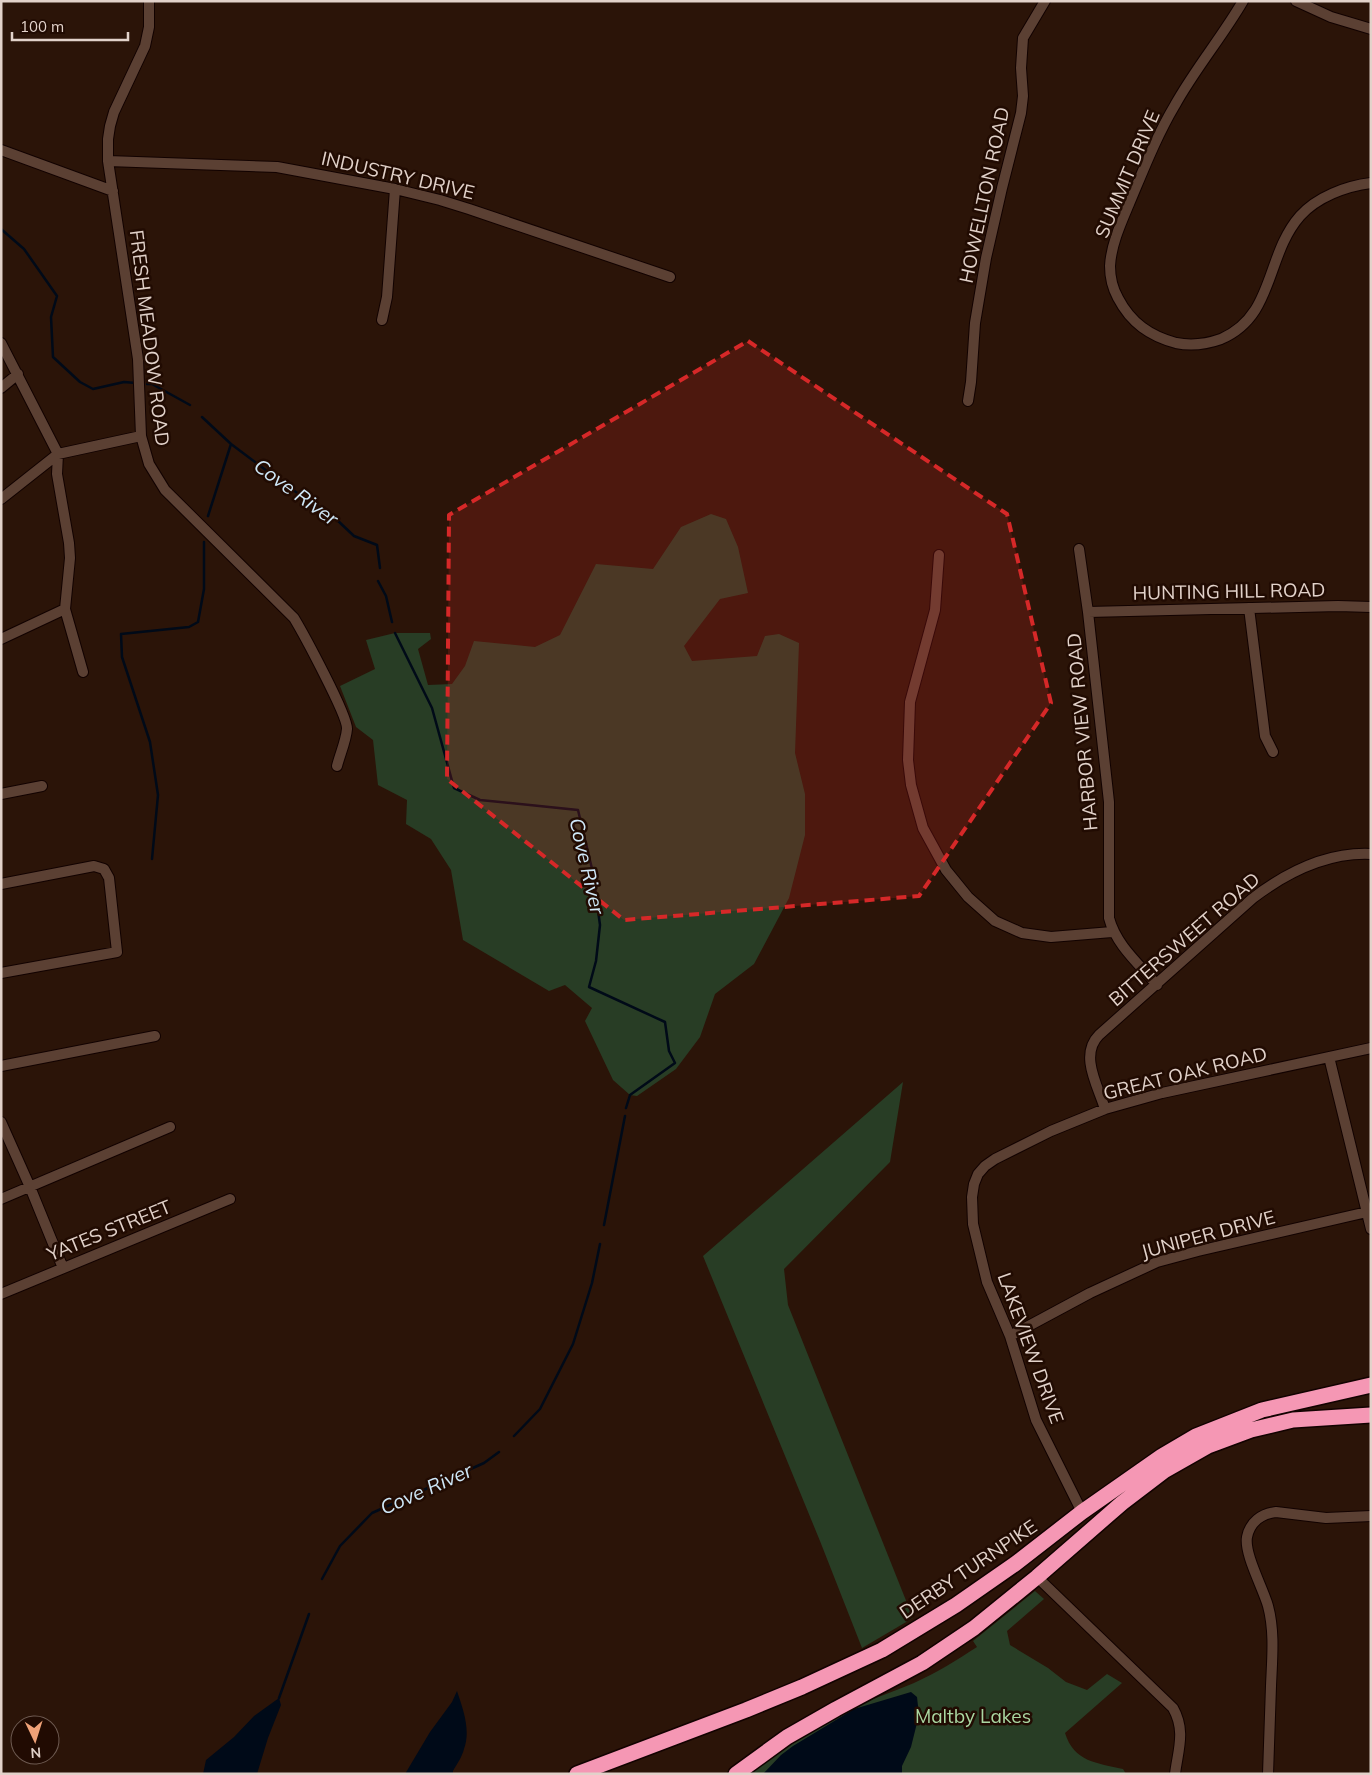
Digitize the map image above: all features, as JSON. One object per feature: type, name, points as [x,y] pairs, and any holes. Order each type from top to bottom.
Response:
[{"type":"highway","name":"DERBY TURNPIKE","points":[[576,1774],[617,1767],[802,1687],[882,1650],[963,1600],[1015,1564],[1082,1512],[1162,1456],[1196,1436],[1262,1410],[1371,1385]]},
{"type":"highway","points":[[736,1774],[787,1738],[836,1709],[922,1663],[974,1628],[1038,1577],[1122,1502],[1164,1471],[1208,1446],[1251,1430],[1293,1420],[1371,1415]]},
{"type":"street","name":"FRESH MEADOW ROAD","points":[[149,1],[149,27],[145,46],[114,112],[108,139],[108,161],[138,359],[141,436],[149,464],[165,490],[294,618],[302,631],[347,727],[337,766]]},
{"type":"street","name":"HOWELLTON ROAD","points":[[968,401],[976,323],[986,258],[1021,113],[1023,96],[1023,38],[1045,1]]},
{"type":"street","name":"SUMMIT DRIVE","points":[[1243,1],[1175,104],[1150,153],[1114,242],[1110,266],[1118,299],[1141,326],[1151,334],[1166,340],[1193,345],[1216,341],[1240,327],[1254,313],[1289,229],[1302,214],[1318,202],[1344,189],[1371,183]]},
{"type":"street","points":[[1296,1],[1332,17],[1371,29]]},
{"type":"street","points":[[1,150],[113,191]]},
{"type":"street","name":"INDUSTRY DRIVE","points":[[108,161],[277,167],[395,189],[440,200],[670,277]]},
{"type":"street","points":[[382,320],[387,297],[395,189]]},
{"type":"street","points":[[1,343],[58,454],[57,474],[70,550],[65,609],[83,672]]},
{"type":"street","points":[[1,388],[18,374]]},
{"type":"street","points":[[1,499],[58,454],[141,436]]},
{"type":"street","name":"HARBOR VIEW ROAD","points":[[1079,549],[1088,612],[1109,802],[1108,918],[1112,932],[1119,942],[1158,985]]},
{"type":"street","points":[[939,555],[935,610],[910,702],[908,760],[911,785],[923,828],[946,870],[968,897],[995,921],[1022,933],[1051,937],[1112,932]]},
{"type":"street","name":"HUNTING HILL ROAD","points":[[1088,612],[1338,606],[1371,607]]},
{"type":"street","points":[[1250,608],[1265,736],[1272,752]]},
{"type":"street","points":[[1,639],[65,609]]},
{"type":"street","points":[[1,794],[42,786]]},
{"type":"street","name":"BITTERSWEET ROAD","points":[[1105,1109],[1091,1068],[1091,1045],[1099,1034],[1158,985],[1253,898],[1270,885],[1325,861],[1354,854],[1371,854]]},
{"type":"street","points":[[1,884],[94,866],[104,869],[109,878],[117,952],[1,973]]},
{"type":"street","points":[[1,1066],[155,1036]]},
{"type":"street","name":"GREAT OAK ROAD","points":[[973,1189],[978,1174],[990,1162],[1051,1131],[1105,1109],[1162,1093],[1371,1048]]},
{"type":"street","points":[[1329,1057],[1371,1229]]},
{"type":"street","points":[[1,1122],[30,1187],[62,1268]]},
{"type":"street","points":[[1,1199],[170,1127]]},
{"type":"street","name":"LAKEVIEW DRIVE","points":[[973,1189],[972,1209],[976,1238],[987,1282],[1010,1336],[1036,1420],[1082,1512]]},
{"type":"street","name":"YATES STREET","points":[[1,1294],[230,1200]]},
{"type":"street","name":"JUNIPER DRIVE","points":[[1010,1336],[1096,1290],[1157,1262],[1367,1212]]},
{"type":"street","points":[[1268,1774],[1272,1628],[1263,1591],[1247,1549],[1248,1530],[1252,1523],[1268,1513],[1276,1512],[1326,1518],[1371,1516]]},
{"type":"street","points":[[1038,1577],[1173,1708],[1179,1719],[1181,1730],[1175,1774]]},
{"type":"highlighted area","points":[[748,341],[1007,514],[1051,703],[919,896],[624,920],[447,779],[449,515]]},
{"type":"green space","points":[[711,514],[726,519],[738,547],[748,593],[720,599],[684,646],[692,661],[757,656],[765,636],[779,634],[799,643],[795,753],[805,794],[805,835],[789,898],[754,964],[715,994],[700,1037],[676,1069],[637,1096],[630,1095],[613,1080],[585,1021],[592,1008],[565,985],[549,991],[463,940],[451,870],[431,839],[406,824],[407,800],[378,785],[373,740],[356,727],[340,686],[375,669],[366,640],[395,633],[430,633],[431,639],[418,649],[428,685],[452,684],[465,666],[474,641],[535,647],[560,635],[596,564],[653,569],[681,527]]},
{"type":"green space","points":[[903,1082],[890,1162],[784,1269],[788,1305],[913,1618],[862,1648],[703,1256]]},
{"type":"green space","name":"Maltby Lakes","points":[[1035,1591],[1044,1599],[1007,1631],[1010,1645],[1048,1668],[1066,1682],[1087,1690],[1107,1674],[1122,1683],[1065,1733],[1069,1743],[1080,1756],[1096,1763],[1123,1769],[1126,1774],[747,1774],[787,1746],[829,1721],[864,1703],[922,1679],[977,1647],[973,1641]]},
{"type":"water","points":[[457,1691],[462,1705],[467,1734],[463,1752],[453,1774],[405,1774],[430,1732],[452,1702]]},
{"type":"water","points":[[911,1692],[917,1697],[919,1715],[911,1747],[902,1766],[902,1774],[763,1774],[781,1755],[793,1746],[854,1709]]},
{"type":"water","points":[[279,1698],[281,1705],[257,1774],[203,1774],[206,1760],[234,1737],[254,1716]]},
{"type":"waterway","name":"Cove River","points":[[1,229],[24,249],[57,296],[51,317],[53,357],[80,382],[93,389],[124,382],[136,383]]},
{"type":"waterway","name":"Cove River","points":[[147,384],[152,384],[190,405]]},
{"type":"waterway","name":"Cove River","points":[[202,417],[231,444],[287,486],[336,519],[354,536],[377,545],[380,568]]},
{"type":"waterway","points":[[208,516],[231,444]]},
{"type":"waterway","points":[[152,859],[158,795],[150,742],[122,657],[121,634],[189,627],[198,622],[204,589],[204,542]]},
{"type":"waterway","name":"Cove River","points":[[378,581],[386,596],[392,622]]},
{"type":"waterway","name":"Cove River","points":[[395,633],[432,708],[454,788],[480,800],[578,810],[593,873],[600,925],[596,961],[589,987],[665,1022],[669,1051],[675,1063],[630,1095],[626,1108]]},
{"type":"waterway","name":"Cove River","points":[[604,1225],[625,1116]]},
{"type":"waterway","name":"Cove River","points":[[514,1436],[540,1409],[573,1344],[592,1283],[600,1244]]},
{"type":"waterway","name":"Cove River","points":[[322,1579],[340,1546],[372,1513],[484,1463],[499,1452]]},
{"type":"waterway","name":"Cove River","points":[[279,1698],[309,1614]]}]
